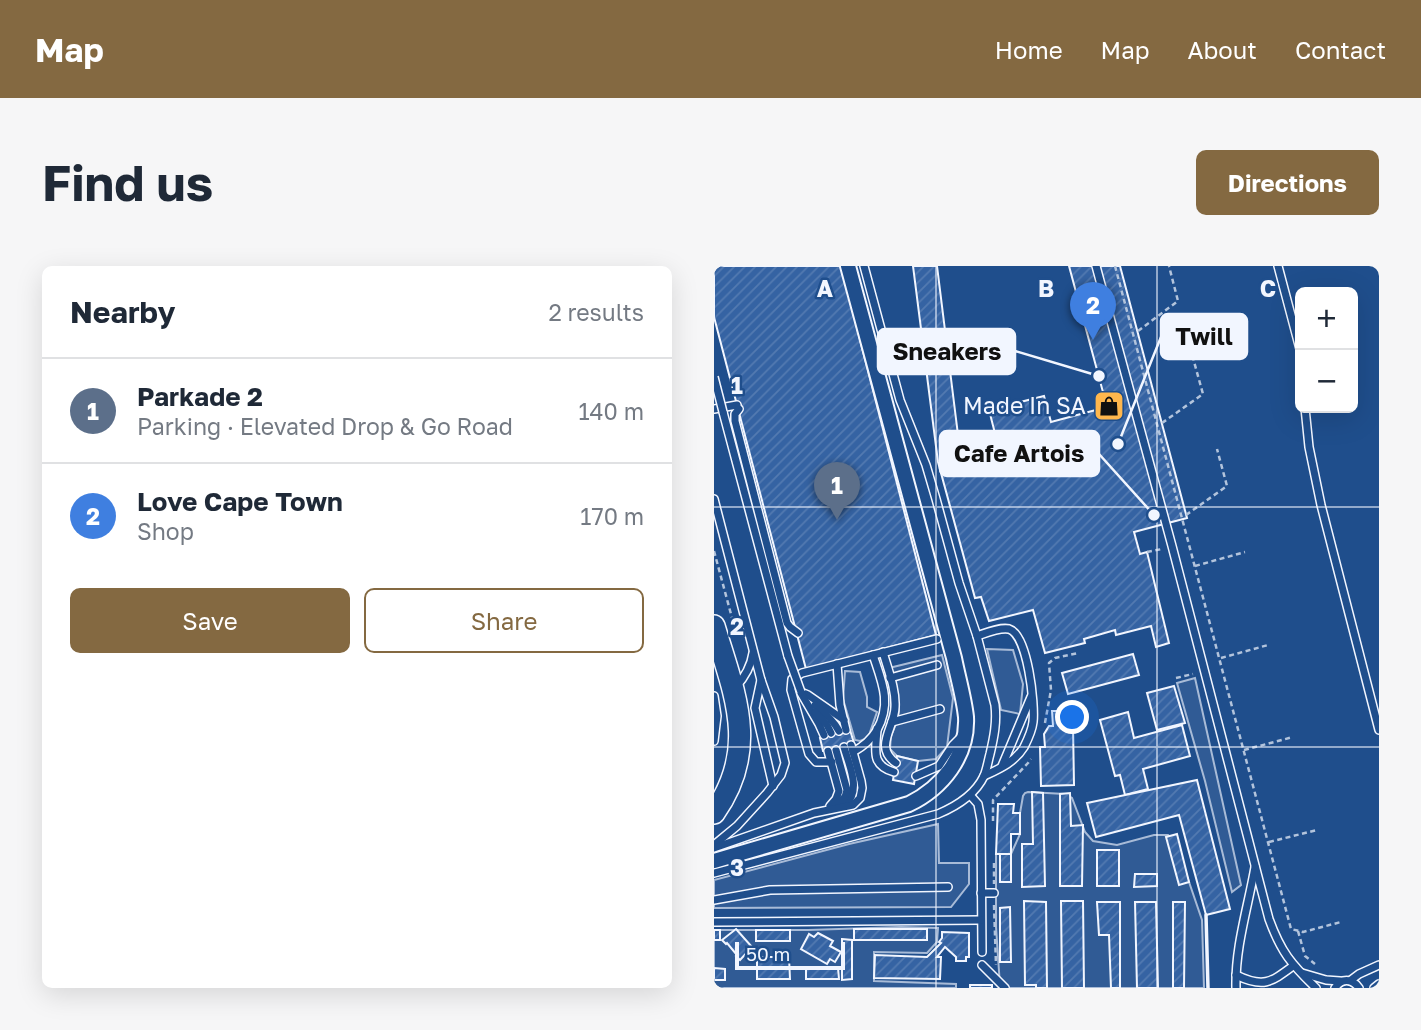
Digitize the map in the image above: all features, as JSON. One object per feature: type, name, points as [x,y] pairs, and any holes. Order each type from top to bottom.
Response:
[{"type":"main road","points":[[714,626],[724,693],[740,721],[739,750],[733,779],[714,813]]},
{"type":"street","points":[[714,862],[918,800],[948,774],[958,757],[965,734],[966,718],[954,658],[848,266]]},
{"type":"lane","points":[[714,873],[939,814],[957,806],[970,795],[984,776],[994,736],[996,715],[977,636],[959,583],[926,465],[900,400],[864,266]]},
{"type":"lane","points":[[1096,266],[1269,919],[1278,943],[1296,969],[1316,988]]},
{"type":"lane","points":[[1278,266],[1295,330]]},
{"type":"lane","points":[[714,377],[783,640],[804,698],[820,724],[835,732]]},
{"type":"lane","points":[[714,409],[738,407],[735,421],[765,540],[788,623],[797,633]]},
{"type":"lane","points":[[1306,413],[1309,447],[1321,505],[1379,730]]},
{"type":"lane","points":[[714,499],[784,758],[781,775],[773,786],[714,847]]},
{"type":"lane","points":[[977,636],[1004,629],[1015,633],[1026,656],[1032,695],[1033,719],[1029,737],[1017,756],[984,776]]},
{"type":"lane","points":[[832,762],[816,762],[809,754],[791,684],[793,678],[802,673],[937,639]]},
{"type":"lane","points":[[714,741],[724,693],[747,673],[754,649]]},
{"type":"lane","points":[[883,653],[895,705],[886,748],[888,756],[896,763]]},
{"type":"lane","points":[[832,762],[842,749],[869,741],[884,715],[886,705],[873,655]]},
{"type":"lane","points":[[837,664],[839,705],[844,720]]},
{"type":"lane","points":[[890,678],[937,665]]},
{"type":"lane","points":[[761,680],[755,708],[773,786]]},
{"type":"lane","points":[[804,698],[808,695],[844,720]]},
{"type":"lane","points":[[1002,767],[1032,695]]},
{"type":"lane","points":[[804,698],[827,714],[835,723],[835,732]]},
{"type":"lane","points":[[892,722],[940,709]]},
{"type":"lane","points":[[835,732],[844,720]]},
{"type":"lane","points":[[877,728],[877,760],[882,767],[894,772]]},
{"type":"lane","points":[[916,772],[925,773],[939,766],[965,734]]},
{"type":"lane","points":[[714,847],[857,802],[861,794],[861,781],[842,749]]},
{"type":"lane","points":[[829,809],[845,797],[847,790],[842,749]]},
{"type":"lane","points":[[829,809],[839,791],[832,762]]},
{"type":"lane","points":[[970,795],[975,799],[980,811],[982,952]]},
{"type":"lane","points":[[1237,988],[1240,941],[1256,863]]},
{"type":"lane","points":[[714,899],[789,889],[948,887]]},
{"type":"lane","points":[[981,893],[994,893]]},
{"type":"lane","points":[[714,922],[981,920]]},
{"type":"lane","points":[[982,965],[1005,988]]},
{"type":"lane","points":[[1236,975],[1251,982],[1263,983],[1296,969],[1337,985],[1351,981],[1359,974],[1379,965]]},
{"type":"lane","points":[[1351,981],[1359,988]]},
{"type":"lane","points":[[1374,988],[1379,984]]},
{"type":"path","points":[[1115,266],[1291,929],[1303,932],[1341,922]]},
{"type":"path","points":[[1138,331],[1178,301],[1169,266]]},
{"type":"path","points":[[1162,423],[1203,394],[1193,358]]},
{"type":"path","points":[[1186,515],[1227,486],[1217,449]]},
{"type":"path","points":[[1195,566],[1245,552]]},
{"type":"path","points":[[1219,658],[1268,645]]},
{"type":"path","points":[[1244,750],[1293,737]]},
{"type":"path","points":[[1269,842],[1317,830]]},
{"type":"path","points":[[1298,931],[1305,956],[1317,966],[1318,978]]},
{"type":"shaded area","points":[[987,649],[1013,650],[1023,684],[1020,714],[1001,710]]},
{"type":"shaded area","points":[[942,655],[953,698],[947,747],[936,759],[918,761],[897,756],[890,749],[899,710],[889,668]]},
{"type":"shaded area","points":[[845,671],[860,672],[867,707],[877,712],[869,735],[860,741],[855,740],[843,699]]},
{"type":"shaded area","points":[[1195,678],[1241,885],[1232,892],[1205,781],[1177,683]]},
{"type":"shaded area","points":[[1028,792],[1065,794],[1072,798],[1085,832],[1093,841],[1117,845],[1154,835],[1168,835],[1175,841],[1202,920],[1204,988],[1000,986],[996,927],[996,854],[1011,854],[1020,834],[1023,796]]},
{"type":"shaded area","points":[[938,824],[939,863],[969,863],[969,884],[951,907],[714,908],[714,880],[849,844]]},
{"type":"shaded area","points":[[938,928],[937,942],[927,953],[874,952],[874,981],[956,984],[956,988],[714,988],[714,930]]},
{"type":"building","points":[[714,266],[841,266],[936,635],[806,669],[714,317]]},
{"type":"building","points":[[913,266],[937,266],[961,459],[999,449],[989,410],[1044,396],[1051,422],[1107,407],[1069,266],[1120,266],[1187,518],[1134,532],[1140,554],[1147,552],[1169,643],[1156,647],[1151,626],[1116,635],[1115,630],[1084,639],[1085,643],[1045,653],[1033,610],[989,621],[981,597],[975,598],[938,462]]},
{"type":"building","points":[[1133,654],[1139,675],[1068,694],[1062,673]]},
{"type":"building","points":[[1174,686],[1185,723],[1157,730],[1147,693]]},
{"type":"building","points":[[1052,711],[1067,711],[1067,727],[1073,726],[1074,785],[1041,786],[1040,747],[1045,747],[1044,734],[1049,726],[1053,726]]},
{"type":"building","points":[[1128,712],[1134,738],[1182,725],[1190,756],[1143,769],[1148,789],[1125,795],[1120,775],[1115,776],[1100,720]]},
{"type":"building","points":[[850,730],[854,743],[836,750],[823,751],[820,738]]},
{"type":"building","points":[[897,756],[918,761],[914,784],[893,780]]},
{"type":"building","points":[[1197,780],[1230,909],[1206,915],[1179,815],[1096,837],[1087,803]]},
{"type":"building","points":[[1032,792],[1043,793],[1045,886],[1022,887],[1022,844],[1033,844]]},
{"type":"building","points":[[1070,793],[1071,826],[1083,825],[1082,886],[1060,886],[1060,794]]},
{"type":"building","points":[[998,804],[1014,804],[1013,813],[1020,813],[1020,834],[1011,834],[1011,854],[996,854]]},
{"type":"building","points":[[1177,834],[1189,882],[1179,885],[1166,837]]},
{"type":"building","points":[[1097,850],[1119,850],[1119,886],[1097,886]]},
{"type":"building","points":[[1000,854],[1011,854],[1011,882],[1000,882]]},
{"type":"building","points":[[1135,874],[1157,874],[1157,886],[1134,887]]},
{"type":"building","points":[[1024,901],[1046,902],[1047,988],[1025,985]]},
{"type":"building","points":[[1061,901],[1083,901],[1084,988],[1062,988]]},
{"type":"building","points":[[1097,902],[1120,902],[1120,988],[1111,988],[1109,935],[1099,935]]},
{"type":"building","points":[[1135,902],[1156,902],[1158,988],[1137,988]]},
{"type":"building","points":[[1173,902],[1185,902],[1184,988],[1173,988]]},
{"type":"building","points":[[1010,907],[1011,962],[1000,962],[1000,908]]},
{"type":"building","points":[[736,929],[752,947],[740,960],[722,940]]},
{"type":"building","points":[[854,929],[927,929],[927,940],[854,940]]},
{"type":"building","points":[[714,930],[720,930],[720,940],[714,940]]},
{"type":"building","points":[[756,930],[790,930],[790,941],[756,941]]},
{"type":"building","points":[[942,932],[969,933],[969,957],[966,957],[966,961],[956,961],[956,957],[945,947],[937,957],[941,957],[940,979],[874,978],[875,955],[927,957],[941,943]]},
{"type":"building","points":[[818,933],[833,941],[830,946],[841,952],[835,962],[830,959],[827,964],[801,949],[809,934],[814,937]]},
{"type":"building","points":[[842,939],[852,940],[852,979],[842,980]]},
{"type":"building","points":[[757,957],[789,957],[790,979],[757,979]]},
{"type":"building","points":[[714,968],[725,969],[725,980],[714,980]]},
{"type":"building","points":[[806,968],[838,968],[839,979],[806,979]]},
{"type":"building","points":[[970,985],[992,985],[992,988],[970,988]]},
{"type":"wall","points":[[1206,915],[1208,988]]},
{"type":"place","name":"Love Cape Town","points":[[1093,340]]},
{"type":"place","name":"Sneakers","points":[[1099,376]]},
{"type":"place","name":"Made In SA","points":[[1109,406]]},
{"type":"place","name":"Twill","points":[[1118,444]]},
{"type":"place","name":"Cafe Artois","points":[[1154,515]]},
{"type":"place","name":"Parkade 2","points":[[837,520]]}]
